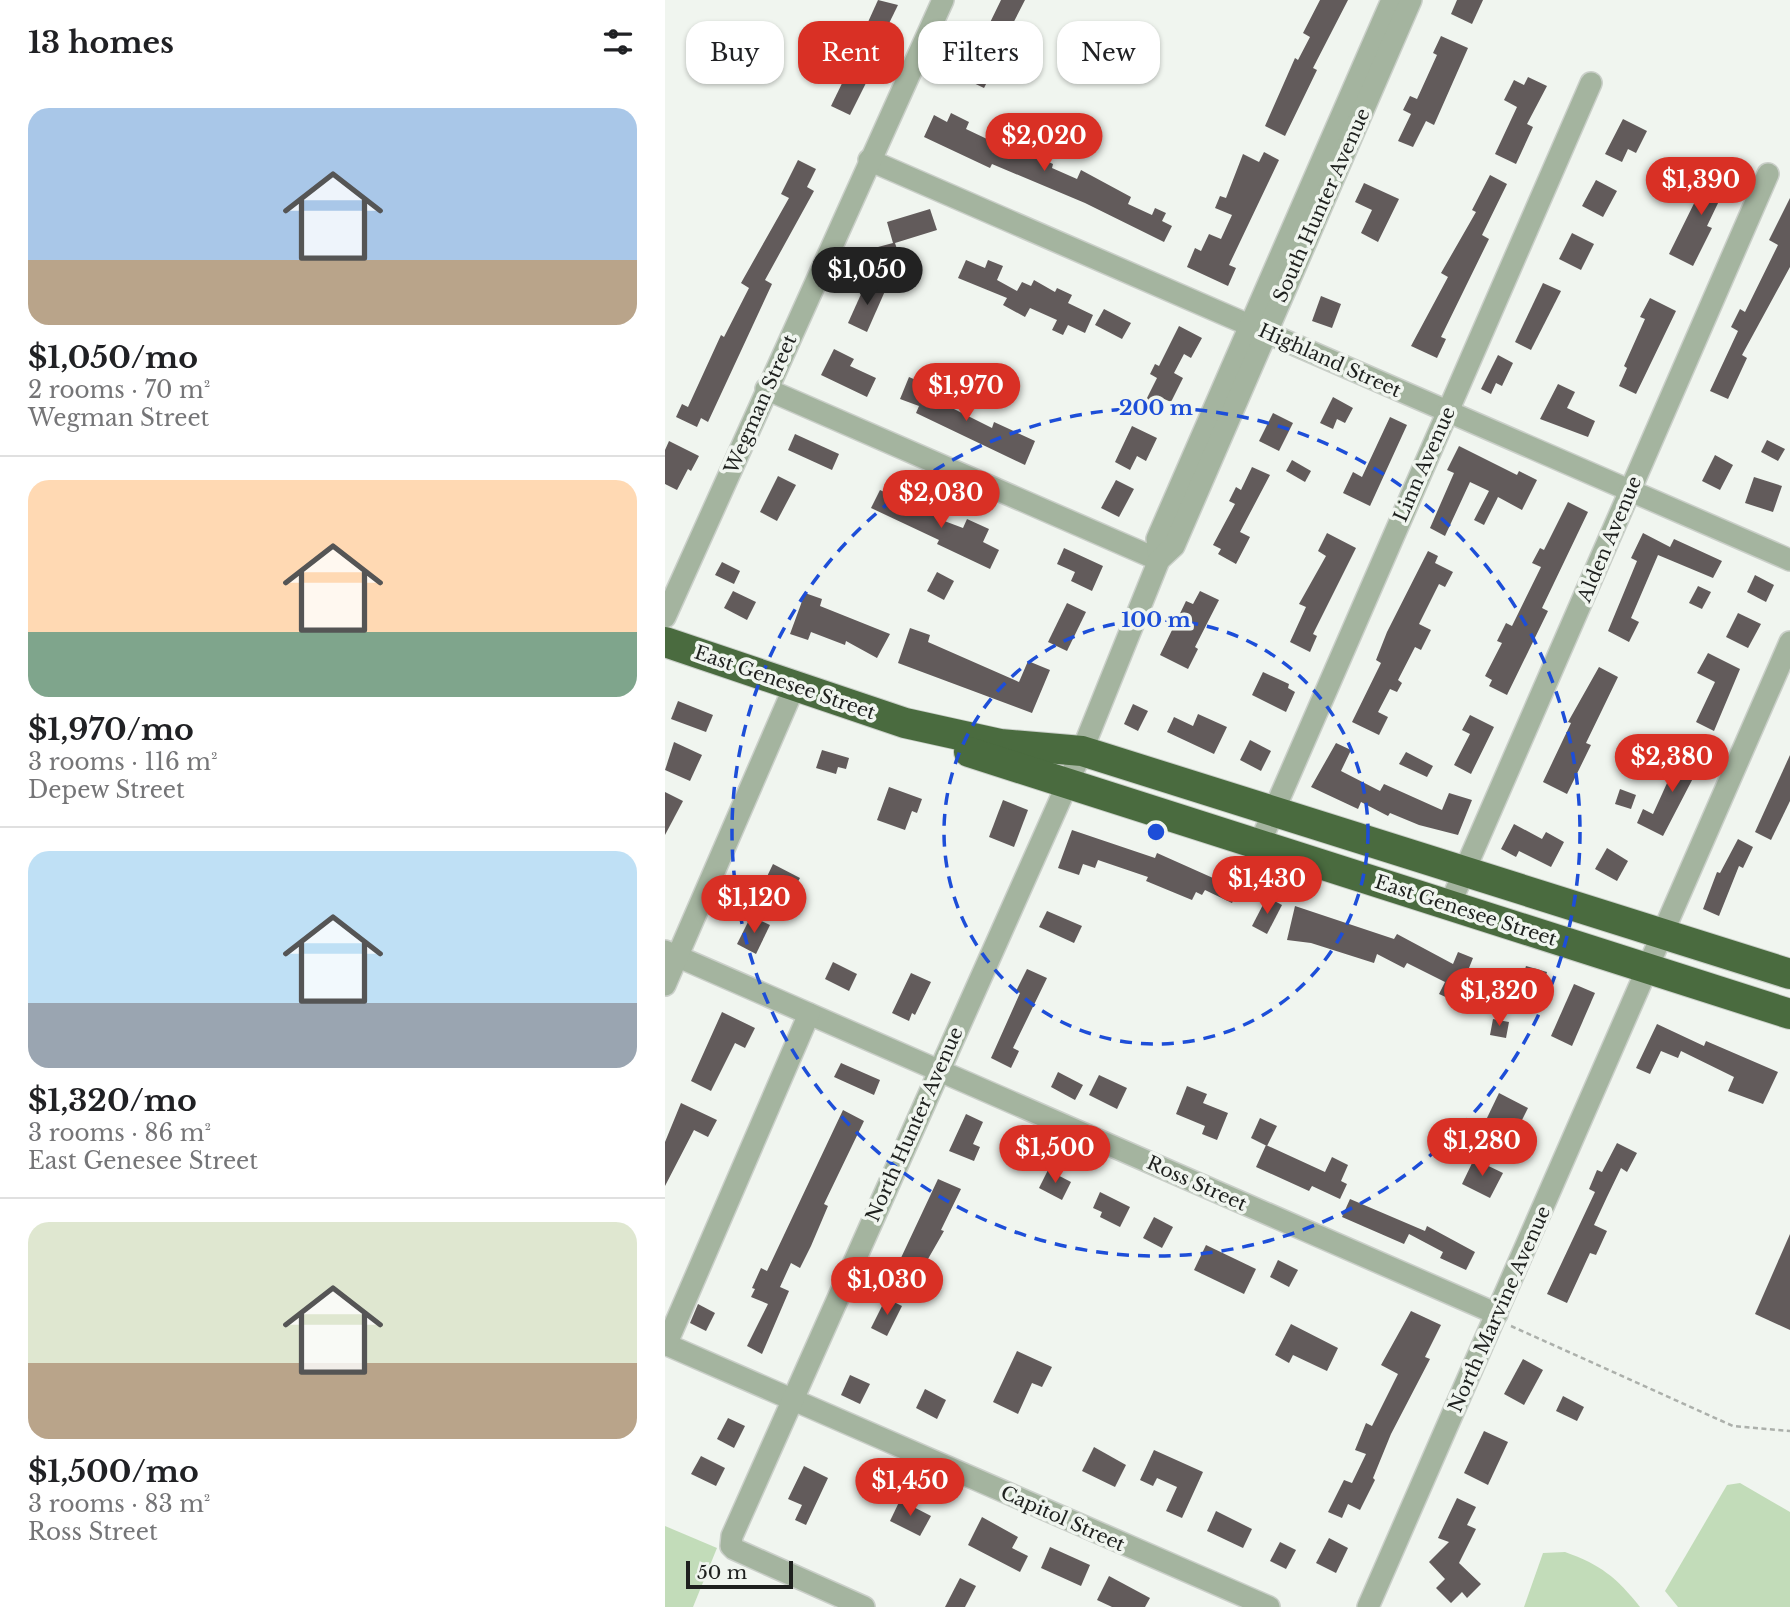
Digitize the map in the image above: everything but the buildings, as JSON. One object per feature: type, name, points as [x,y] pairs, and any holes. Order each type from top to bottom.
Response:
[{"type":"highway","name":"East Genesee Street","points":[[665,642],[905,723],[978,756],[1790,1014]]},
{"type":"highway","name":"East Genesee Street","points":[[905,723],[1000,744],[1082,751],[1790,975]]},
{"type":"street","name":"Wegman Street","points":[[665,617],[943,0]]},
{"type":"street","name":"South Hunter Avenue","points":[[1067,783],[1159,560],[1157,539],[1188,490],[1371,70],[1392,15],[1411,0]]},
{"type":"street","name":"Linn Avenue","points":[[1259,845],[1591,83]]},
{"type":"street","name":"Highland Street","points":[[869,160],[1790,560]]},
{"type":"street","name":"Alden Avenue","points":[[1450,905],[1768,174]]},
{"type":"street","points":[[766,389],[1159,560]]},
{"type":"street","name":"North Marvine Avenue","points":[[1367,1607],[1790,642]]},
{"type":"street","points":[[665,985],[671,954],[795,685]]},
{"type":"street","name":"North Hunter Avenue","points":[[864,1607],[734,1549],[731,1541],[1067,783]]},
{"type":"street","name":"Ross Street","points":[[671,954],[1496,1317]]},
{"type":"street","points":[[665,1344],[809,1014]]},
{"type":"street","name":"Capitol Street","points":[[665,1344],[1269,1607]]},
{"type":"path","points":[[1496,1317],[1733,1426],[1775,1427],[1790,1431]]},
{"type":"green space","points":[[1740,1483],[1790,1512],[1790,1607],[1678,1607],[1665,1591],[1727,1485]]},
{"type":"green space","points":[[665,1526],[717,1548],[693,1607],[665,1607]]},
{"type":"green space","points":[[1565,1552],[1607,1573],[1640,1607],[1524,1607],[1543,1553]]}]
